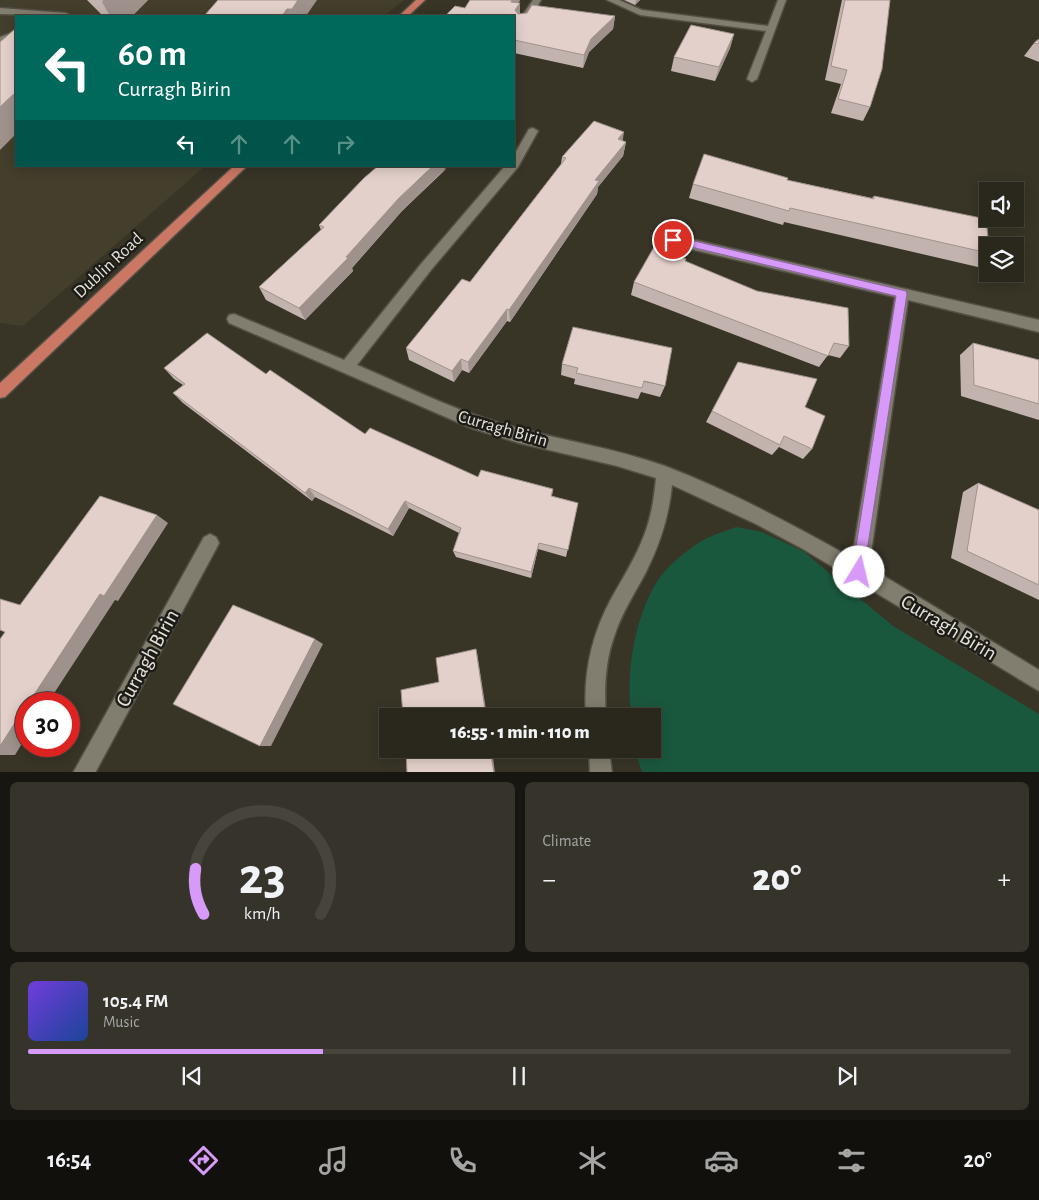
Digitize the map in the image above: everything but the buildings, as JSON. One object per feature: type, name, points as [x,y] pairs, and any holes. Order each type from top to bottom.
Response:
[{"type":"main road","points":[[404,15],[421,0]]},
{"type":"main road","name":"Dublin Road","points":[[0,392],[240,167]]},
{"type":"street","points":[[522,23],[537,0]]},
{"type":"street","points":[[611,0],[640,12],[771,29]]},
{"type":"street","points":[[752,79],[782,0]]},
{"type":"street","points":[[0,11],[40,15]]},
{"type":"street","points":[[0,46],[8,38]]},
{"type":"street","points":[[515,162],[534,131]]},
{"type":"street","points":[[346,368],[426,267],[511,167]]},
{"type":"street","points":[[673,240],[1039,326]]},
{"type":"street","points":[[859,572],[902,294]]},
{"type":"street","name":"Curragh Birin","points":[[234,319],[476,423],[569,445],[665,474],[760,515],[859,572],[1039,681]]},
{"type":"street","points":[[596,708],[597,665],[604,636],[658,523],[665,474]]},
{"type":"street","name":"Curragh Birin","points":[[83,772],[210,543]]},
{"type":"street","points":[[600,758],[601,772]]},
{"type":"shaded area","points":[[0,0],[404,0],[385,15],[15,15],[15,167],[204,167],[23,326],[0,323]]},
{"type":"green space","points":[[736,527],[762,532],[803,551],[893,626],[1039,714],[1039,772],[642,772],[637,758],[661,758],[661,708],[631,708],[631,664],[643,611],[658,580],[667,569],[689,550],[713,535]]},
{"type":"route","points":[[673,240],[902,294],[859,572]]}]
